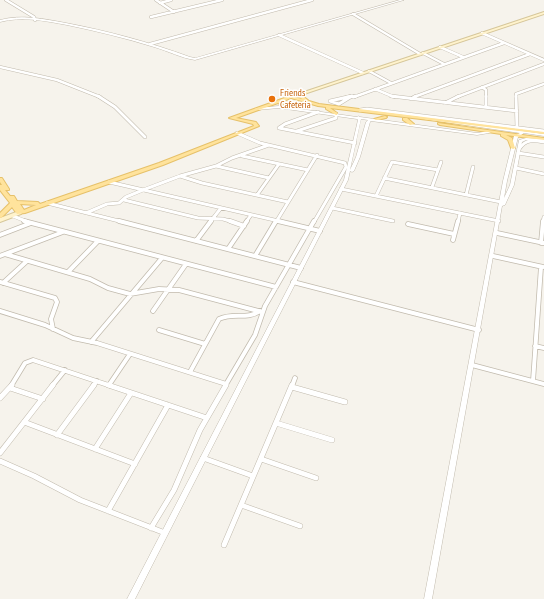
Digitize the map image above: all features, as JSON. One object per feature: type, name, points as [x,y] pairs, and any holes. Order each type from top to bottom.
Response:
[{"type":"main road","points":[[0,220],[109,182],[257,126],[256,123],[231,118],[237,115],[543,13]]},
{"type":"main road","points":[[306,92],[302,97],[305,100],[329,108],[336,114]]},
{"type":"main road","points":[[290,97],[294,102],[314,108]]},
{"type":"main road","points":[[290,97],[329,108],[544,140]]},
{"type":"main road","points":[[270,104],[288,102],[314,108],[344,106],[360,110],[544,133]]},
{"type":"main road","points":[[237,115],[237,118],[242,120]]},
{"type":"main road","points":[[376,119],[385,117]]},
{"type":"main road","points":[[405,119],[412,124]]},
{"type":"main road","points":[[500,133],[510,139],[513,148]]},
{"type":"main road","points":[[0,179],[14,203]]},
{"type":"main road","points":[[0,186],[21,213]]},
{"type":"main road","points":[[0,216],[14,203],[32,205],[53,201]]},
{"type":"street","points":[[6,0],[34,17],[35,20]]},
{"type":"street","points":[[156,0],[174,12]]},
{"type":"street","points":[[160,2],[171,0]]},
{"type":"street","points":[[151,17],[222,0]]},
{"type":"street","points":[[150,44],[312,0]]},
{"type":"street","points":[[0,21],[10,18],[35,20],[92,29],[150,44],[195,59],[403,0]]},
{"type":"street","points":[[353,14],[421,54],[444,64]]},
{"type":"street","points":[[482,33],[544,60]]},
{"type":"street","points":[[279,35],[363,73]]},
{"type":"street","points":[[353,96],[344,106],[330,101],[375,89],[504,43]]},
{"type":"street","points":[[440,47],[463,57]]},
{"type":"street","points":[[411,99],[415,96],[530,54]]},
{"type":"street","points":[[445,103],[448,100],[544,64]]},
{"type":"street","points":[[0,67],[66,83],[102,98],[116,107],[145,136]]},
{"type":"street","points":[[369,71],[391,83]]},
{"type":"street","points":[[517,127],[516,94],[544,84]]},
{"type":"street","points":[[482,87],[486,90],[486,107]]},
{"type":"street","points":[[375,89],[390,96],[517,111]]},
{"type":"street","points":[[254,109],[279,106],[479,134],[489,132]]},
{"type":"street","points":[[360,110],[367,109],[452,121],[517,127],[544,133]]},
{"type":"street","points":[[318,112],[285,124],[279,128],[355,143]]},
{"type":"street","points":[[297,132],[336,118],[336,114]]},
{"type":"street","points":[[346,180],[350,169],[360,120],[358,117]]},
{"type":"street","points":[[424,118],[524,132],[544,133]]},
{"type":"street","points":[[131,599],[358,157],[368,120],[371,119]]},
{"type":"street","points":[[358,129],[361,122],[364,121],[366,122],[365,130]]},
{"type":"street","points":[[501,213],[501,202],[516,135],[524,132]]},
{"type":"street","points":[[151,528],[174,490],[207,418],[255,335],[261,311],[276,288],[346,166],[345,163],[340,160],[256,142],[237,133]]},
{"type":"street","points":[[428,599],[504,201],[511,188],[520,141],[523,139],[544,140]]},
{"type":"street","points":[[256,142],[258,147],[256,151]]},
{"type":"street","points":[[86,213],[107,204],[119,203],[143,190],[180,176],[216,166],[240,155],[256,151],[269,145]]},
{"type":"street","points":[[518,151],[544,157]]},
{"type":"street","points":[[240,155],[308,170]]},
{"type":"street","points":[[255,256],[317,155]]},
{"type":"street","points":[[376,196],[390,163],[393,162],[438,170]]},
{"type":"street","points":[[432,188],[441,162]]},
{"type":"street","points":[[257,195],[279,164]]},
{"type":"street","points":[[216,166],[269,178]]},
{"type":"street","points":[[466,195],[473,167]]},
{"type":"street","points":[[516,168],[544,174]]},
{"type":"street","points":[[180,176],[198,182],[288,202]]},
{"type":"street","points":[[384,178],[501,202]]},
{"type":"street","points":[[109,182],[320,231]]},
{"type":"street","points":[[341,189],[499,221]]},
{"type":"street","points":[[124,200],[198,218],[213,218],[244,226]]},
{"type":"street","points":[[47,203],[301,268]]},
{"type":"street","points":[[196,241],[221,208]]},
{"type":"street","points":[[332,208],[393,221]]},
{"type":"street","points":[[453,240],[460,213]]},
{"type":"street","points":[[228,249],[251,215]]},
{"type":"street","points":[[12,216],[31,223],[276,288]]},
{"type":"street","points":[[497,233],[542,243],[544,217]]},
{"type":"street","points":[[0,234],[31,223]]},
{"type":"street","points":[[408,224],[454,234]]},
{"type":"street","points":[[2,255],[64,232]]},
{"type":"street","points":[[68,272],[98,241]]},
{"type":"street","points":[[2,255],[27,260],[68,272],[93,280],[108,288],[130,294],[169,289],[185,291],[261,311]]},
{"type":"street","points":[[493,256],[543,267],[533,381]]},
{"type":"street","points":[[91,342],[130,294],[162,258]]},
{"type":"street","points":[[2,282],[27,260]]},
{"type":"street","points":[[153,311],[186,264]]},
{"type":"street","points":[[2,282],[55,298],[57,302],[51,323],[53,329]]},
{"type":"street","points":[[293,282],[479,330]]},
{"type":"street","points":[[0,311],[53,329],[68,336],[226,384]]},
{"type":"street","points":[[190,372],[221,317],[229,315],[248,317],[261,311]]},
{"type":"street","points":[[538,316],[544,317]]},
{"type":"street","points":[[158,330],[205,344]]},
{"type":"street","points":[[535,346],[544,348]]},
{"type":"street","points":[[109,385],[130,354]]},
{"type":"street","points":[[0,398],[10,388],[28,361],[33,360],[207,418]]},
{"type":"street","points":[[472,365],[544,384]]},
{"type":"street","points":[[0,453],[65,370]]},
{"type":"street","points":[[224,545],[296,378]]},
{"type":"street","points":[[57,435],[97,381]]},
{"type":"street","points":[[292,387],[345,402]]},
{"type":"street","points":[[10,388],[43,398]]},
{"type":"street","points":[[94,449],[131,393]]},
{"type":"street","points":[[108,511],[168,405]]},
{"type":"street","points":[[24,422],[135,464]]},
{"type":"street","points":[[276,423],[332,440]]},
{"type":"street","points":[[203,458],[253,476]]},
{"type":"street","points":[[261,459],[316,478]]},
{"type":"street","points":[[0,461],[34,476],[72,497],[165,533]]},
{"type":"street","points":[[241,505],[300,526]]},
{"type":"place","name":"Friends Cafeteria","points":[[272,99]]}]
